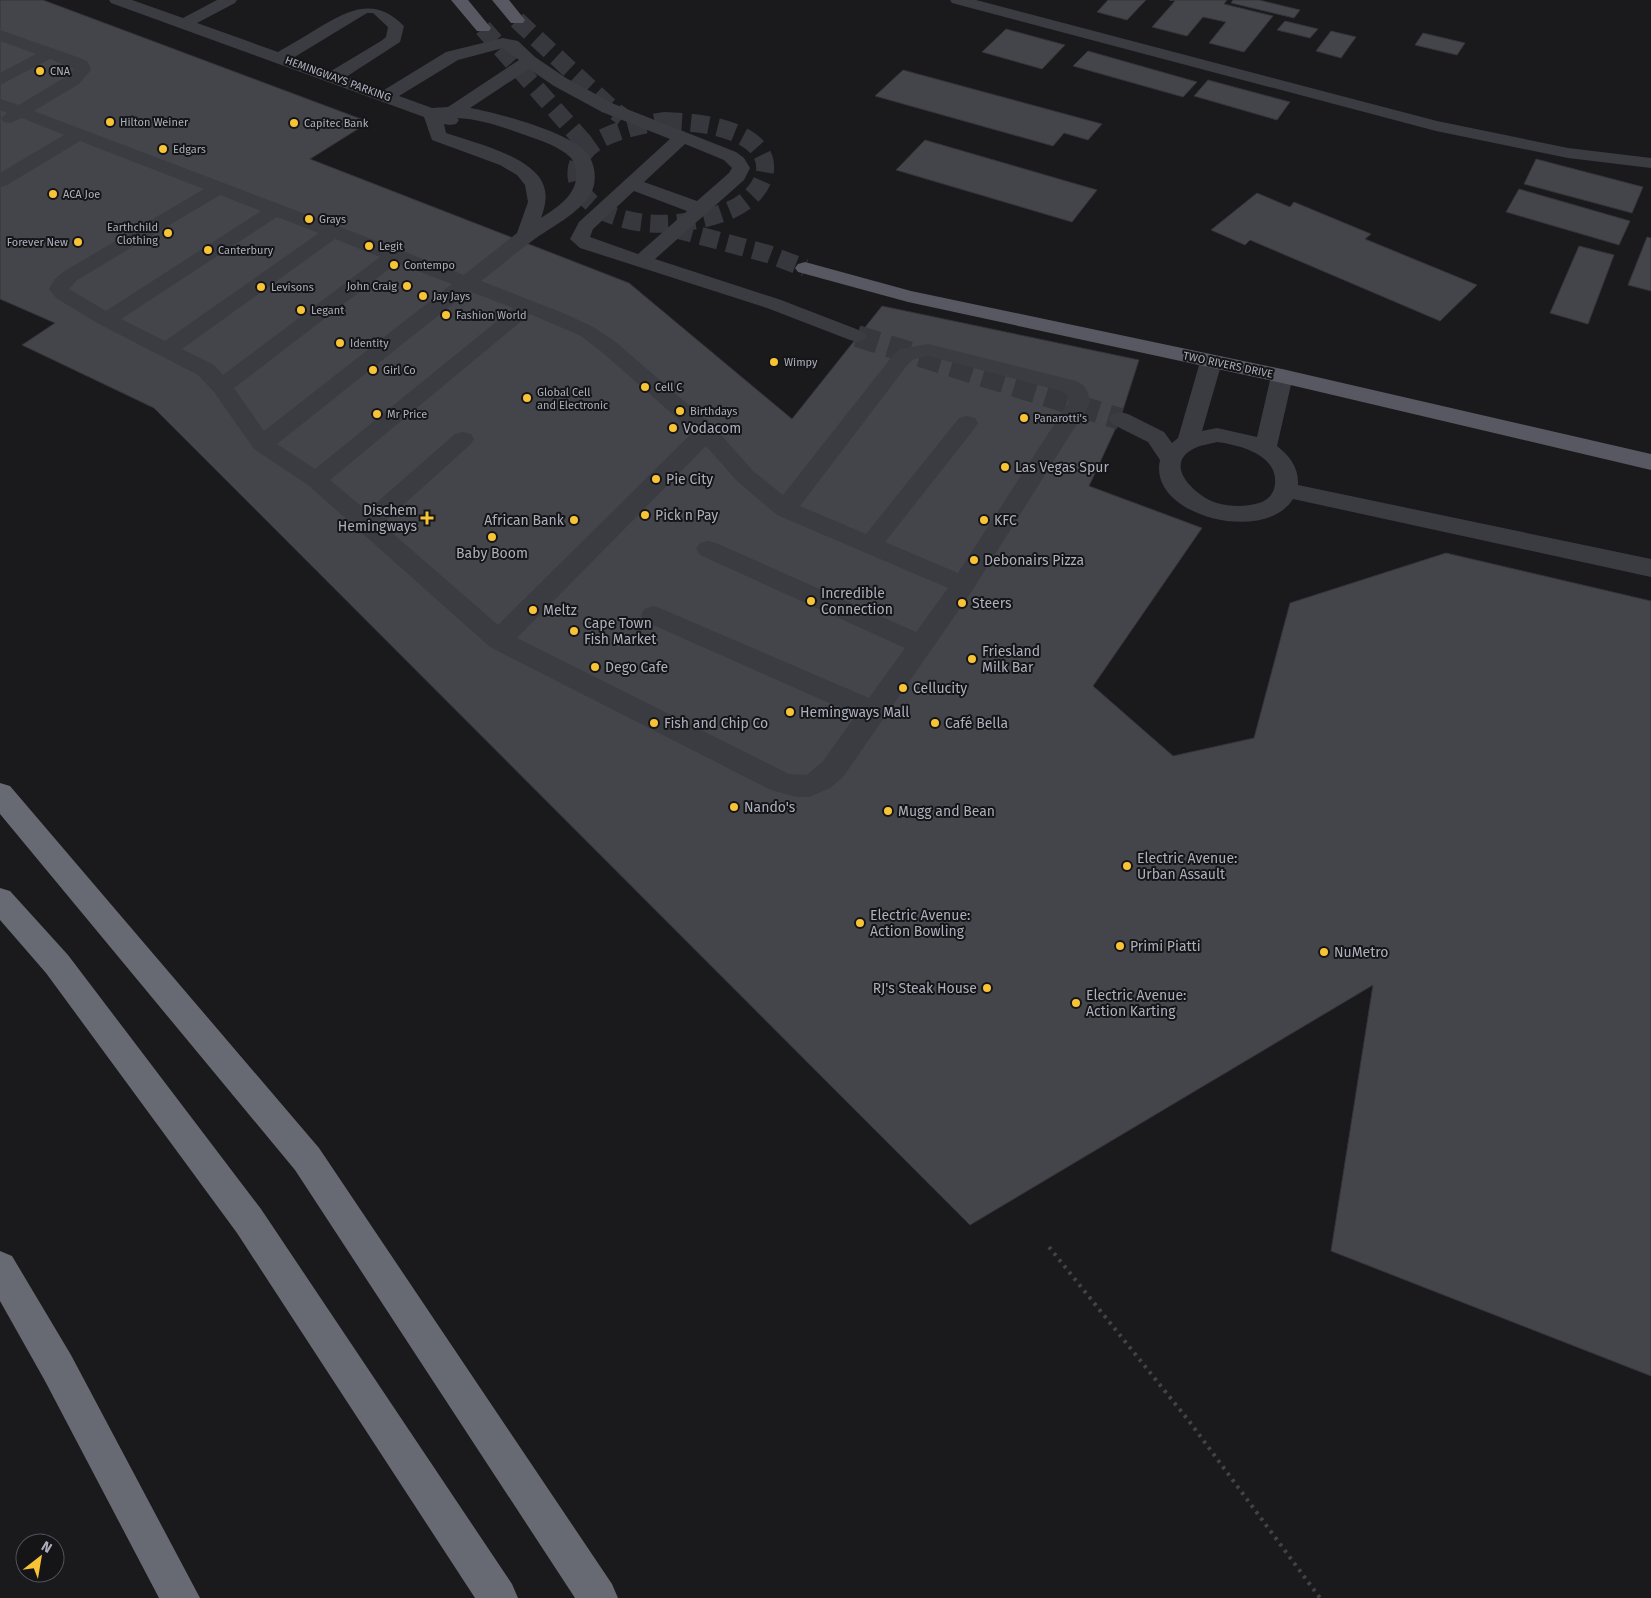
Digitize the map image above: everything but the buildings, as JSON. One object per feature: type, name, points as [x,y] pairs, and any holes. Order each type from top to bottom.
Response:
[{"type":"highway","points":[[0,794],[307,1159],[598,1598]]},
{"type":"highway","points":[[0,900],[57,964],[249,1220],[498,1598]]},
{"type":"highway","points":[[0,1268],[58,1368],[180,1598]]},
{"type":"highway","points":[[0,1293],[58,1368]]},
{"type":"main road","points":[[459,0],[483,28]]},
{"type":"main road","points":[[500,0],[517,20]]},
{"type":"main road","name":"TWO RIVERS DRIVE","points":[[805,268],[908,296],[1282,376],[1651,462]]},
{"type":"lane","points":[[184,24],[229,0]]},
{"type":"lane","points":[[958,0],[1436,126],[1568,153],[1651,163]]},
{"type":"lane","name":"HEMINGWAYS PARKING","points":[[124,2],[502,139]]},
{"type":"lane","points":[[280,58],[358,11],[364,8],[378,9],[396,26],[394,39],[334,77]]},
{"type":"lane","points":[[0,124],[73,80],[83,70],[82,66],[77,63],[1,36]]},
{"type":"lane","points":[[387,96],[439,62],[465,51],[506,43],[512,45],[529,61],[560,82],[599,104],[730,156],[738,162],[741,168],[737,176],[641,261]]},
{"type":"lane","points":[[0,80],[49,53]]},
{"type":"lane","points":[[451,113],[529,61]]},
{"type":"lane","points":[[0,104],[77,135],[396,254],[588,332],[610,348],[706,432],[745,476],[785,509],[963,586]]},
{"type":"lane","points":[[262,444],[465,282],[526,236],[555,218],[575,200],[586,184],[584,166],[579,155],[565,144],[496,120],[468,113],[432,113],[438,136],[506,161],[523,171],[534,184],[536,202],[526,236]]},
{"type":"lane","points":[[0,181],[77,135]]},
{"type":"lane","points":[[681,138],[586,226],[580,239],[587,244],[774,304],[857,336]]},
{"type":"lane","points":[[631,184],[700,208]]},
{"type":"lane","points":[[218,188],[79,271],[61,284],[59,289],[63,294],[106,320],[206,370],[222,386],[262,444],[316,480],[499,640],[780,782],[799,788],[813,786],[823,780],[874,712],[920,644],[963,586],[1079,403],[1077,390],[1068,386],[928,350],[907,354],[901,359],[785,509]]},
{"type":"lane","points":[[106,320],[276,210]]},
{"type":"lane","points":[[167,350],[334,231]]},
{"type":"lane","points":[[222,386],[396,254]]},
{"type":"lane","points":[[316,480],[527,306]]},
{"type":"lane","points":[[1188,441],[1211,362]]},
{"type":"lane","points":[[1265,448],[1282,376]]},
{"type":"lane","points":[[1120,419],[1156,437],[1170,458]]},
{"type":"lane","points":[[869,546],[966,423]]},
{"type":"lane","points":[[499,640],[706,432]]},
{"type":"lane","points":[[1202,437],[1234,437],[1250,441],[1265,448],[1276,457],[1284,468],[1288,479],[1286,490],[1275,504],[1255,513],[1221,512],[1190,500],[1178,490],[1171,480],[1168,468],[1170,458],[1177,448],[1188,441],[1202,437]]},
{"type":"lane","points":[[366,524],[464,439]]},
{"type":"lane","points":[[1286,490],[1651,568]]},
{"type":"lane","points":[[708,550],[920,644]]},
{"type":"lane","points":[[653,615],[874,712]]},
{"type":"path","points":[[1049,1247],[1189,1421],[1320,1598]]},
{"type":"tunnel","points":[[517,20],[612,109],[623,117]]},
{"type":"tunnel","points":[[483,28],[589,148]]},
{"type":"tunnel","points":[[664,121],[714,126],[742,136],[755,145],[762,155],[765,165],[764,176],[759,187],[751,196],[741,205],[728,211],[687,222],[659,224],[631,221],[603,211],[583,194],[576,172],[579,161],[589,148],[599,140],[614,133],[664,121]]},
{"type":"tunnel","points":[[675,229],[768,254],[805,268]]},
{"type":"tunnel","points":[[857,336],[1120,419]]},
{"type":"place","name":"CNA","points":[[40,71]]},
{"type":"place","name":"Hilton Weiner","points":[[110,122]]},
{"type":"place","name":"Capitec Bank","points":[[294,123]]},
{"type":"place","name":"Edgars","points":[[163,149]]},
{"type":"place","name":"ACA Joe","points":[[53,194]]},
{"type":"place","name":"Grays","points":[[309,219]]},
{"type":"place","name":"Earthchild Clothing","points":[[168,233]]},
{"type":"place","name":"Forever New","points":[[78,242]]},
{"type":"place","name":"Legit","points":[[369,246]]},
{"type":"place","name":"Canterbury","points":[[208,250]]},
{"type":"place","name":"Contempo","points":[[394,265]]},
{"type":"place","name":"John Craig","points":[[407,286]]},
{"type":"place","name":"Levisons","points":[[261,287]]},
{"type":"place","name":"Jay Jays","points":[[423,296]]},
{"type":"place","name":"Legant","points":[[301,310]]},
{"type":"place","name":"Fashion World","points":[[446,315]]},
{"type":"place","name":"Identity","points":[[340,343]]},
{"type":"place","name":"Wimpy","points":[[774,362]]},
{"type":"place","name":"Girl Co","points":[[373,370]]},
{"type":"place","name":"Cell C","points":[[645,387]]},
{"type":"place","name":"Global Cell and Electronic","points":[[527,398]]},
{"type":"place","name":"Birthdays","points":[[680,411]]},
{"type":"place","name":"Mr Price","points":[[377,414]]},
{"type":"place","name":"Panarotti's","points":[[1024,418]]},
{"type":"place","name":"Vodacom","points":[[673,428]]},
{"type":"place","name":"Las Vegas Spur","points":[[1005,467]]},
{"type":"place","name":"Pie City","points":[[656,479]]},
{"type":"place","name":"Pick n Pay","points":[[645,515]]},
{"type":"place","name":"Dischem Hemingways","points":[[427,518]]},
{"type":"place","name":"African Bank","points":[[574,520]]},
{"type":"place","name":"KFC","points":[[984,520]]},
{"type":"place","name":"Baby Boom","points":[[492,537]]},
{"type":"place","name":"Debonairs Pizza","points":[[974,560]]},
{"type":"place","name":"Incredible Connection","points":[[811,601]]},
{"type":"place","name":"Steers","points":[[962,603]]},
{"type":"place","name":"Meltz","points":[[533,610]]},
{"type":"place","name":"Cape Town Fish Market","points":[[574,631]]},
{"type":"place","name":"Friesland Milk Bar","points":[[972,659]]},
{"type":"place","name":"Dego Cafe","points":[[595,667]]},
{"type":"place","name":"Cellucity","points":[[903,688]]},
{"type":"place","name":"Hemingways Mall","points":[[790,712]]},
{"type":"place","name":"Fish and Chip Co","points":[[654,723]]},
{"type":"place","name":"Café Bella","points":[[935,723]]},
{"type":"place","name":"Nando's","points":[[734,807]]},
{"type":"place","name":"Mugg and Bean","points":[[888,811]]},
{"type":"place","name":"Electric Avenue: Urban Assault","points":[[1127,866]]},
{"type":"place","name":"Electric Avenue: Action Bowling","points":[[860,923]]},
{"type":"place","name":"Primi Piatti","points":[[1120,946]]},
{"type":"place","name":"NuMetro","points":[[1324,952]]},
{"type":"place","name":"RJ's Steak House","points":[[987,988]]},
{"type":"place","name":"Electric Avenue: Action Karting","points":[[1076,1003]]}]
